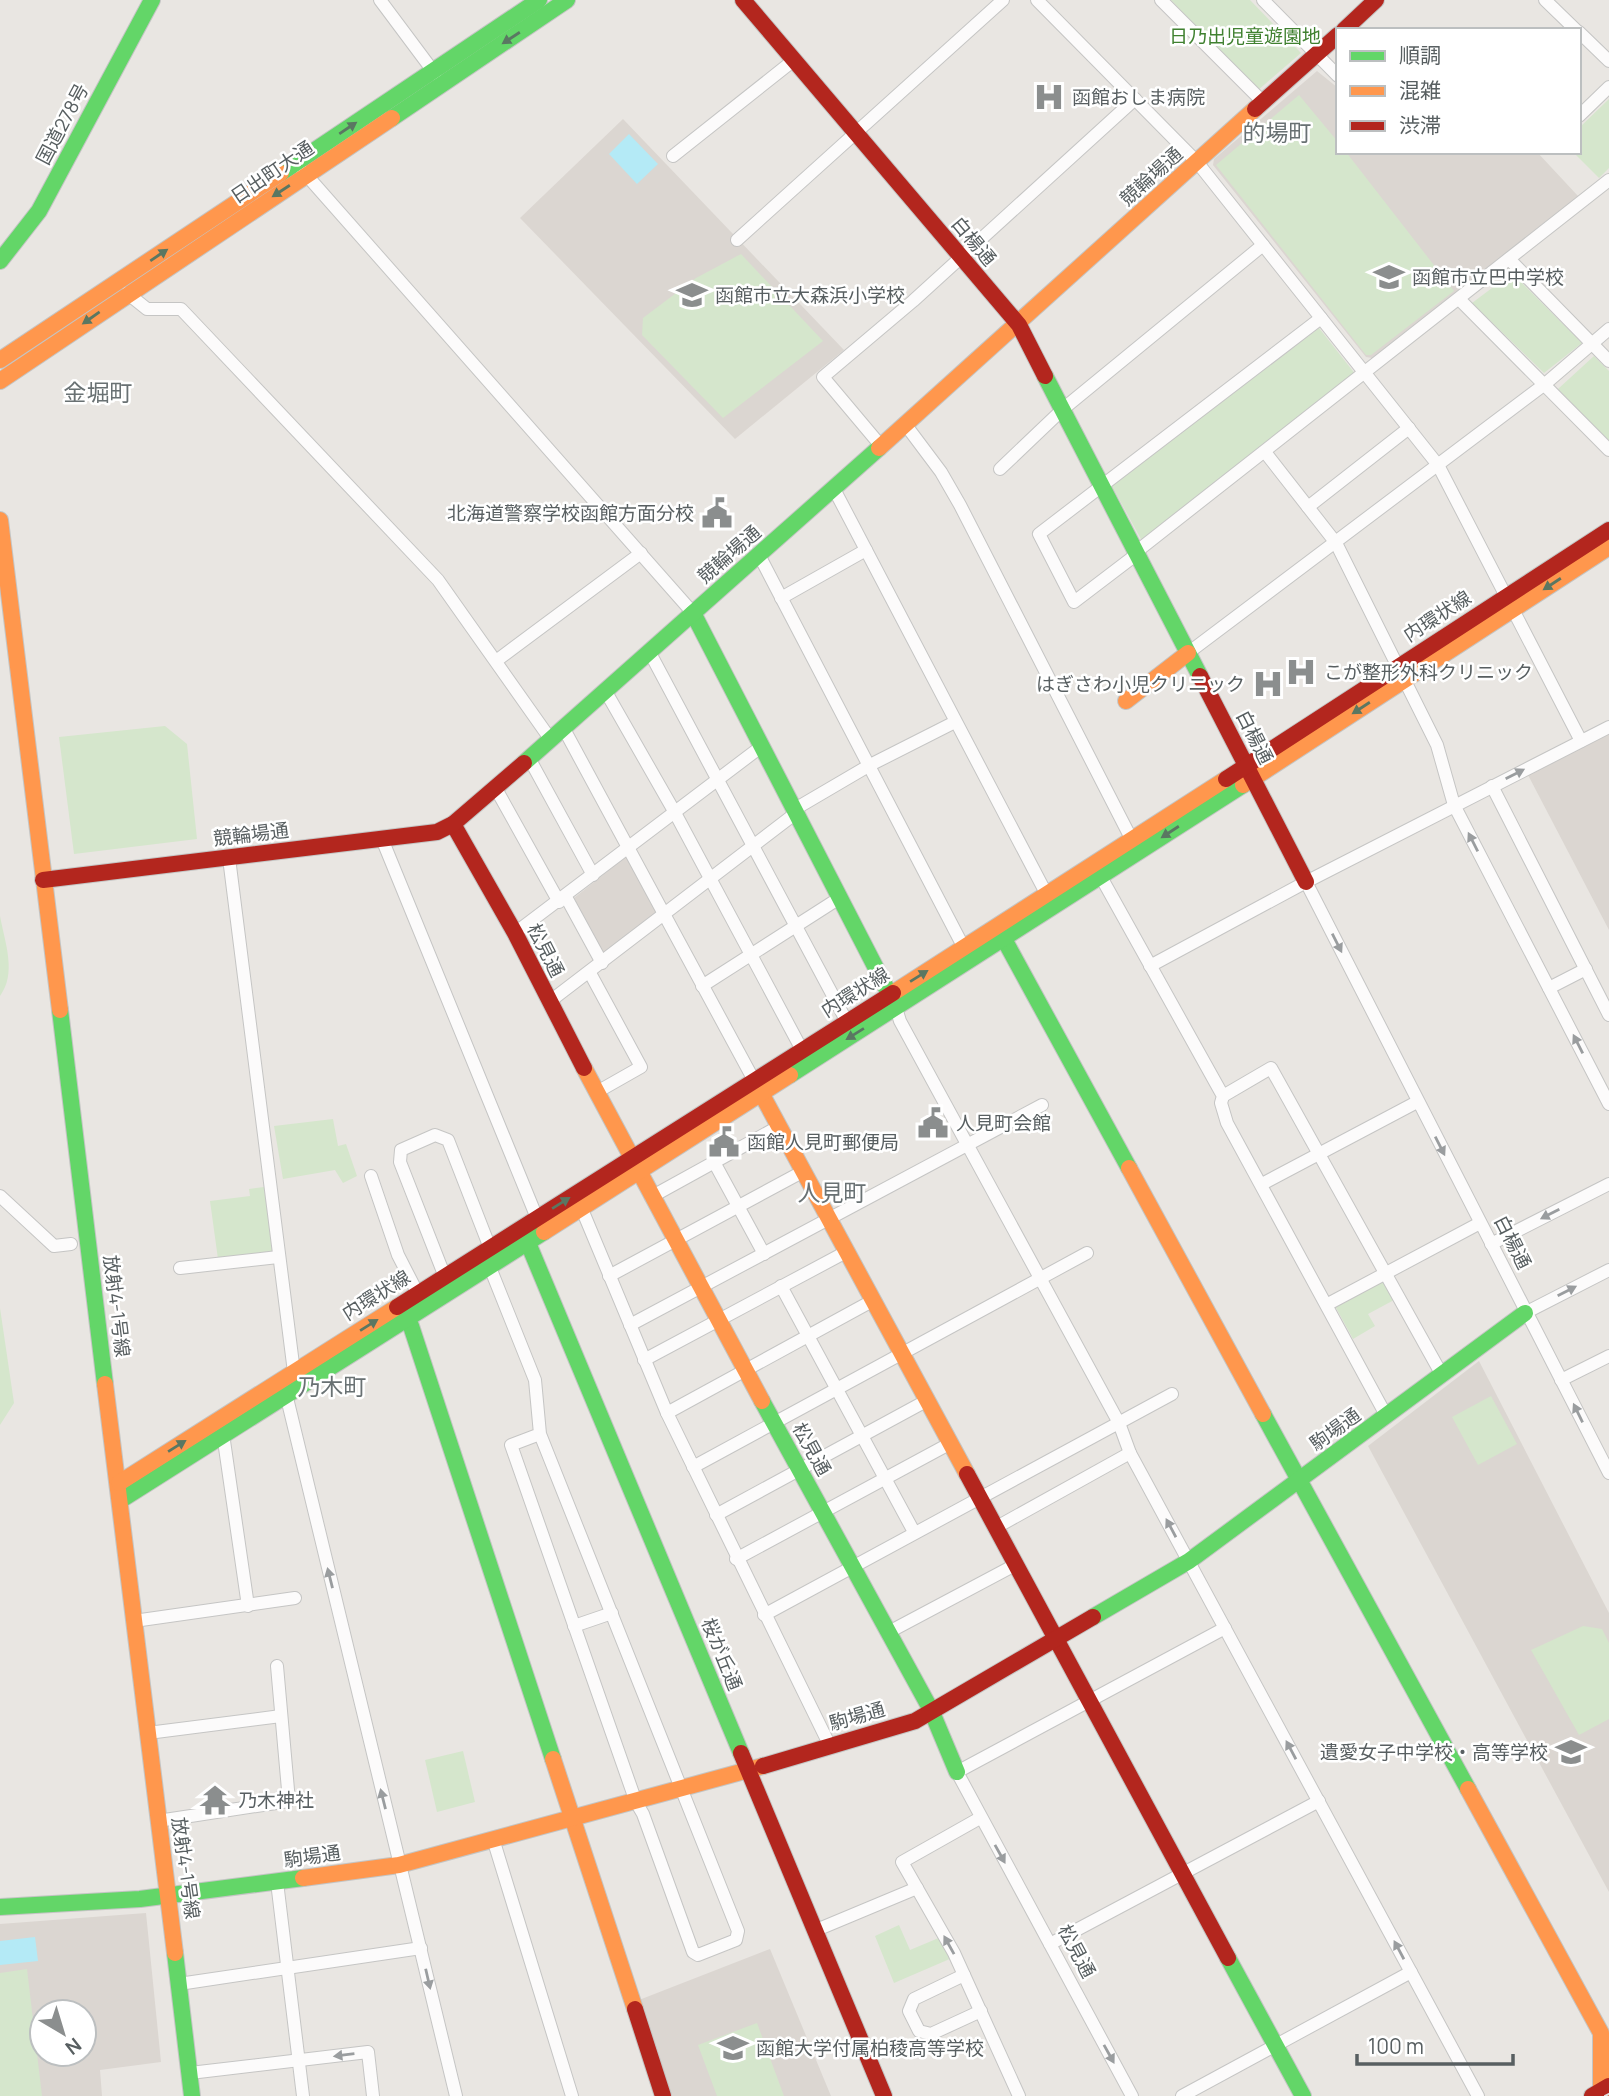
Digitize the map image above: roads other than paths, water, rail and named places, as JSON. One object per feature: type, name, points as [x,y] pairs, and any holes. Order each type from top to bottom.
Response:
[{"type":"main road","name":"国道278号","points":[[0,261],[39,211],[152,0]]},
{"type":"main road","name":"日出町大通","points":[[0,381],[437,77],[539,0]]},
{"type":"main road","name":"日出町大通","points":[[437,77],[568,0]]},
{"type":"main road","points":[[1346,28],[1376,0]]},
{"type":"main road","name":"白楊通","points":[[746,1],[1018,325],[1306,882]]},
{"type":"main road","name":"競輪場通","points":[[43,880],[437,832],[453,824],[606,692],[1018,325],[1336,37]]},
{"type":"main road","name":"日出町大通","points":[[0,360],[302,169]]},
{"type":"main road","name":"放射4-1号線","points":[[0,520],[192,2096]]},
{"type":"main road","name":"内環状線","points":[[757,1086],[802,1050],[847,1022],[893,1001],[964,948],[1001,933],[1047,895],[1134,846],[1509,603],[1609,530]]},
{"type":"main road","name":"内環状線","points":[[1509,603],[1609,547]]},
{"type":"main road","points":[[693,613],[893,1001]]},
{"type":"main road","points":[[1126,701],[1188,653]]},
{"type":"main road","name":"松見通","points":[[453,824],[515,933],[633,1165],[931,1710],[957,1772]]},
{"type":"main road","name":"内環状線","points":[[121,1500],[403,1312],[489,1265],[524,1235],[537,1218],[633,1165],[1001,933],[1101,877],[1134,846]]},
{"type":"main road","points":[[1001,933],[1605,2036],[1601,2093]]},
{"type":"main road","points":[[757,1086],[828,1222],[1303,2096]]},
{"type":"main road","name":"内環状線","points":[[403,1312],[418,1294],[490,1248],[524,1235],[581,1207],[633,1165]]},
{"type":"main road","name":"桜が丘通","points":[[524,1235],[884,2096]]},
{"type":"main road","points":[[403,1312],[663,2096]]},
{"type":"main road","name":"駒場通","points":[[0,1907],[169,1896],[399,1866],[683,1790],[915,1721],[1189,1561],[1525,1313]]},
{"type":"main road","name":"内環状線","points":[[119,1482],[292,1384]]},
{"type":"street","points":[[380,0],[437,77]]},
{"type":"street","points":[[737,240],[1003,0]]},
{"type":"street","points":[[1037,0],[1196,162],[1438,465],[1581,741]]},
{"type":"street","points":[[1161,0],[1263,102]]},
{"type":"street","points":[[1263,0],[1336,74]]},
{"type":"street","points":[[1545,0],[1575,28]]},
{"type":"street","points":[[1581,34],[1609,61]]},
{"type":"street","points":[[673,156],[794,61]]},
{"type":"street","points":[[1581,114],[1609,87]]},
{"type":"street","points":[[881,446],[823,377],[1135,99]]},
{"type":"street","points":[[302,169],[693,613]]},
{"type":"street","points":[[1321,318],[1039,534],[1074,602],[1609,180]]},
{"type":"street","points":[[1000,469],[1063,409],[1263,245]]},
{"type":"street","points":[[1509,259],[1609,361]]},
{"type":"street","points":[[127,293],[147,309],[181,309],[412,551],[438,580],[551,740]]},
{"type":"street","points":[[1459,299],[1609,450]]},
{"type":"street","points":[[1188,653],[1545,384],[1609,329]]},
{"type":"street","points":[[905,424],[941,472],[960,505],[1134,846]]},
{"type":"street","points":[[1308,507],[1409,428]]},
{"type":"street","points":[[1265,452],[1336,543],[1437,745],[1454,806],[1609,1104]]},
{"type":"street","points":[[834,489],[1047,895]]},
{"type":"street","points":[[781,597],[866,550]]},
{"type":"street","points":[[496,661],[641,554]]},
{"type":"street","points":[[759,555],[964,948]]},
{"type":"street","points":[[650,653],[847,1022]]},
{"type":"street","points":[[606,692],[674,811],[802,1050]]},
{"type":"street","points":[[549,1002],[590,973],[796,811],[870,765],[955,722]]},
{"type":"street","points":[[1150,966],[1306,882],[1609,727]]},
{"type":"street","points":[[564,729],[757,1086]]},
{"type":"street","points":[[515,933],[762,746]]},
{"type":"street","points":[[529,758],[593,875]]},
{"type":"street","points":[[1492,786],[1609,1015]]},
{"type":"street","points":[[495,787],[602,962]]},
{"type":"street","points":[[382,839],[537,1218]]},
{"type":"street","points":[[229,858],[292,1384],[399,1866],[456,2096]]},
{"type":"street","points":[[1101,877],[1223,1096]]},
{"type":"street","name":"白楊通","points":[[1306,882],[1609,1473]]},
{"type":"street","points":[[702,986],[841,897]]},
{"type":"street","points":[[1549,988],[1586,970]]},
{"type":"street","points":[[590,973],[641,1067],[597,1093]]},
{"type":"street","points":[[893,1001],[1119,1423],[1130,1453],[1478,2096]]},
{"type":"street","points":[[1387,1417],[1328,1304],[1227,1123],[1221,1103],[1223,1096],[1271,1068],[1442,1375]]},
{"type":"street","points":[[1262,1184],[1417,1102]]},
{"type":"street","points":[[630,1325],[828,1222],[967,1143],[1042,1105]]},
{"type":"street","points":[[651,1197],[778,1127]]},
{"type":"street","points":[[445,1277],[400,1162],[401,1150],[435,1135],[449,1140],[490,1248]]},
{"type":"street","points":[[714,1162],[764,1254]]},
{"type":"street","points":[[609,1276],[802,1172]]},
{"type":"street","points":[[371,1176],[398,1255],[418,1294]]},
{"type":"street","points":[[1491,1244],[1609,1184]]},
{"type":"street","points":[[0,1196],[54,1246],[71,1244]]},
{"type":"street","points":[[581,1207],[667,1413],[736,1559],[830,1746]]},
{"type":"street","points":[[1328,1304],[1480,1223]]},
{"type":"street","points":[[644,1360],[846,1252]]},
{"type":"street","points":[[693,1467],[1087,1253]]},
{"type":"street","points":[[180,1268],[278,1257]]},
{"type":"street","points":[[489,1265],[535,1380],[540,1434],[738,1931],[736,1940],[698,1955],[693,1952],[643,1814],[636,1802],[511,1445],[540,1434]]},
{"type":"street","name":"駒場通","points":[[1525,1313],[1609,1270]]},
{"type":"street","points":[[781,1286],[914,1532]]},
{"type":"street","points":[[667,1413],[872,1301]]},
{"type":"street","points":[[1561,1380],[1609,1356]]},
{"type":"street","points":[[764,1615],[1172,1394]]},
{"type":"street","points":[[716,1515],[926,1401]]},
{"type":"street","points":[[223,1434],[248,1606]]},
{"type":"street","points":[[736,1559],[949,1444]]},
{"type":"street","points":[[995,1528],[1130,1453]]},
{"type":"street","points":[[887,1633],[1015,1565]]},
{"type":"street","points":[[134,1621],[295,1598]]},
{"type":"street","points":[[574,1626],[612,1614]]},
{"type":"street","points":[[957,1772],[1225,1628]]},
{"type":"street","points":[[158,1821],[289,1801],[278,1666]]},
{"type":"street","points":[[148,1733],[281,1716]]},
{"type":"street","name":"松見通","points":[[957,1772],[1132,2096]]},
{"type":"street","points":[[1050,1944],[1319,1801]]},
{"type":"street","points":[[980,1818],[902,1862],[964,1975],[1019,2096]]},
{"type":"street","points":[[494,1842],[572,2096]]},
{"type":"street","points":[[278,1882],[303,2096]]},
{"type":"street","points":[[814,1931],[918,1888]]},
{"type":"street","points":[[179,1984],[421,1948]]},
{"type":"street","points":[[1182,2096],[1411,1972]]},
{"type":"street","points":[[964,1975],[914,1999],[909,2011],[919,2031],[931,2034],[981,2011]]},
{"type":"street","points":[[190,2073],[368,2052],[373,2096]]},
{"type":"water","points":[[629,134],[658,164],[637,184],[609,154]]},
{"type":"water","points":[[35,1937],[38,1961],[0,1965],[0,1941]]},
{"type":"tram line","points":[[1605,2096],[1609,2094]]},
{"type":"place","name":"函館おしま病院","points":[[1049,97]]},
{"type":"place","name":"函館市立巴中学校","points":[[1389,277]]},
{"type":"place","name":"函館市立大森浜小学校","points":[[692,295]]},
{"type":"place","name":"北海道警察学校函館方面分校","points":[[717,513]]},
{"type":"place","name":"こが整形外科クリニック","points":[[1301,672]]},
{"type":"place","name":"はぎさわ小児クリニック","points":[[1268,684]]},
{"type":"place","name":"人見町会館","points":[[933,1123]]},
{"type":"place","name":"函館人見町郵便局","points":[[724,1142]]},
{"type":"place","name":"遺愛女子中学校・高等学校","points":[[1571,1752]]},
{"type":"place","name":"乃木神社","points":[[215,1800]]},
{"type":"place","name":"函館大学付属柏稜高等学校","points":[[733,2048]]},
{"type":"district","name":"的場町","points":[[1277,132]]},
{"type":"district","name":"金堀町","points":[[98,392]]},
{"type":"district","name":"人見町","points":[[832,1192]]},
{"type":"district","name":"乃木町","points":[[332,1386]]},
{"type":"park label","name":"日乃出児童遊園地","points":[[1245,36]]}]
